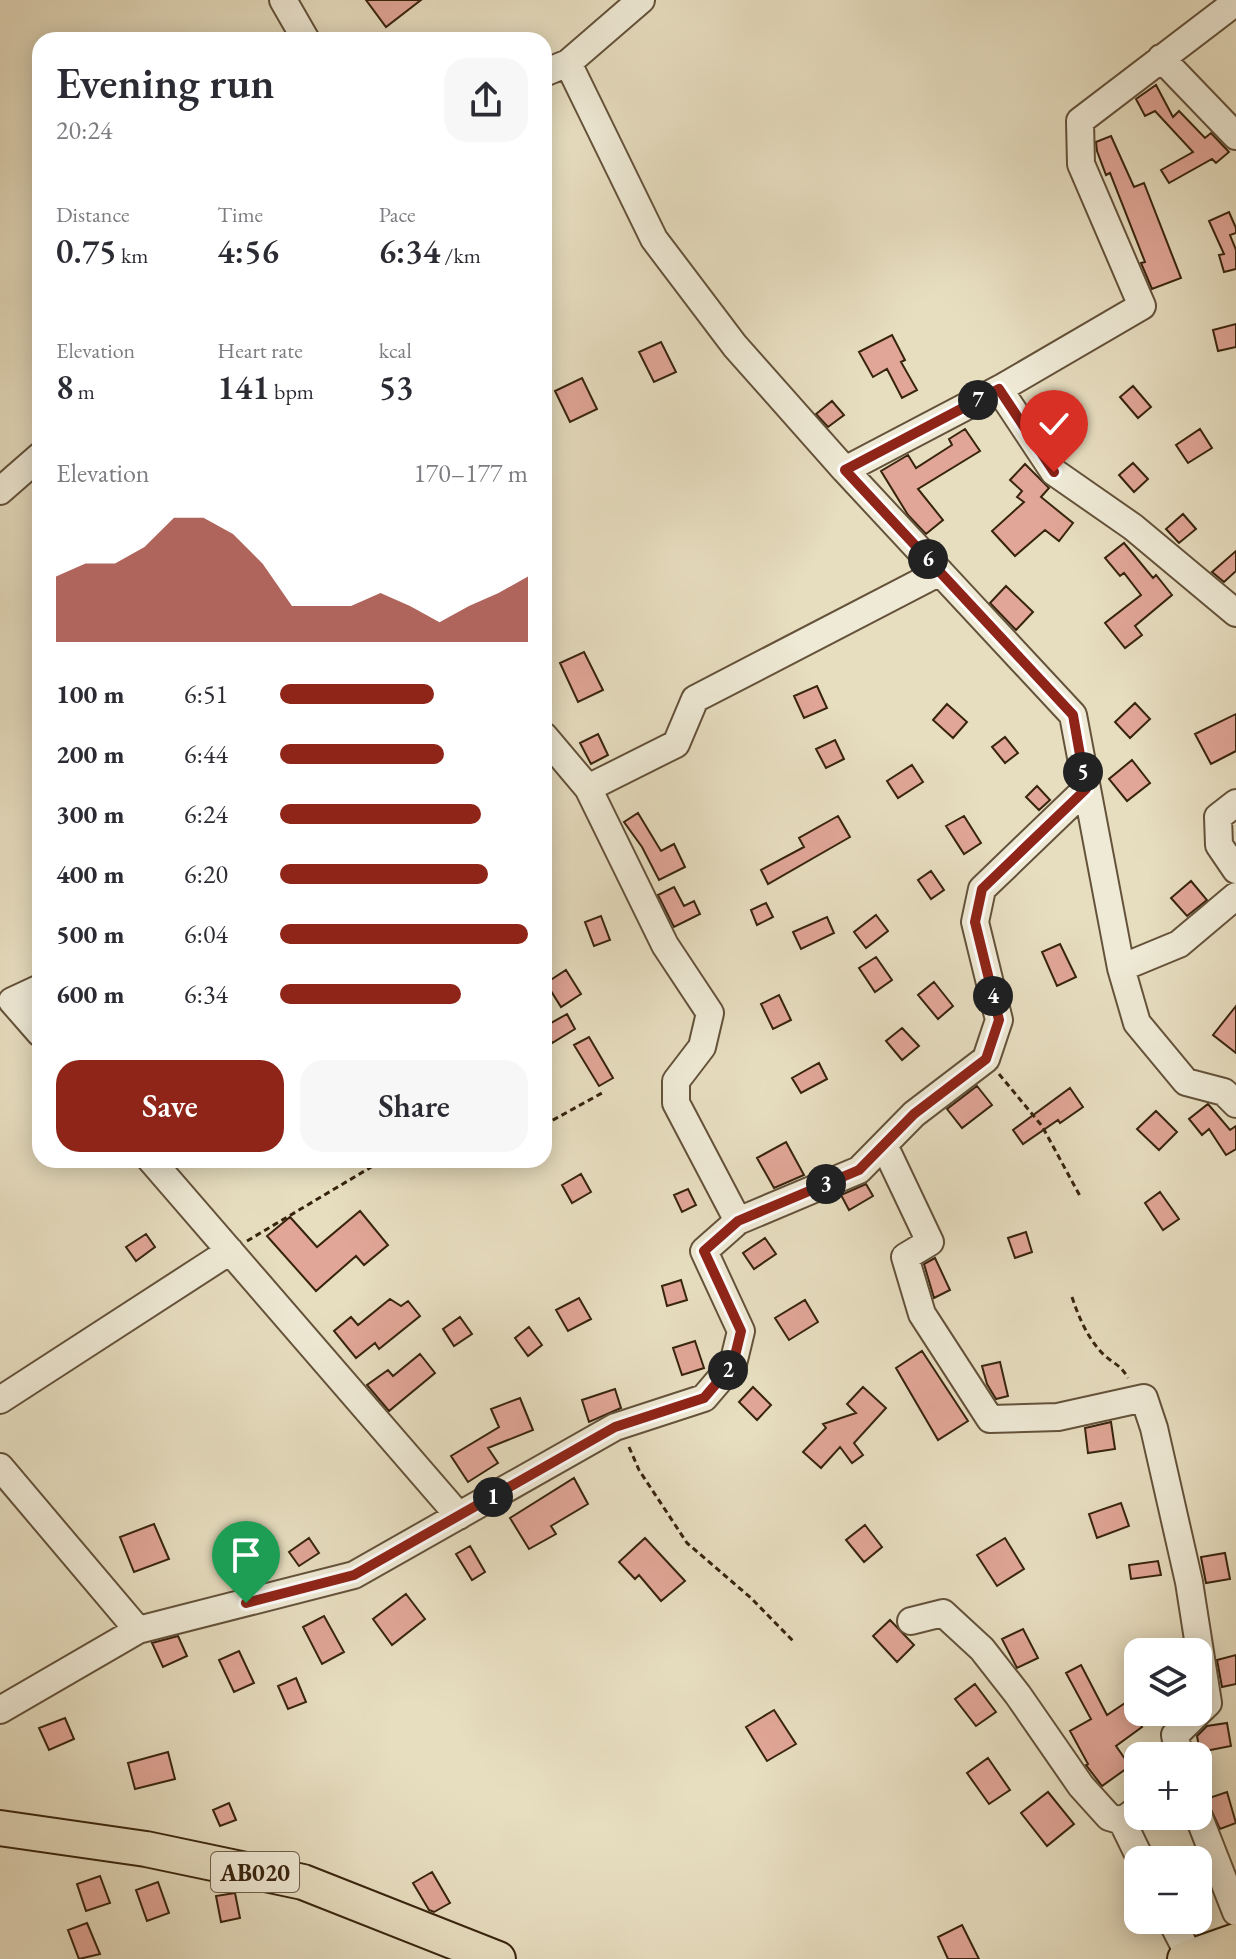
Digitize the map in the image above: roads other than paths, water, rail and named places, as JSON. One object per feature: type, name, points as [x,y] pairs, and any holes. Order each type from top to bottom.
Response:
[{"type":"main road","name":"AB020","points":[[0,1828],[146,1849],[303,1882],[498,1959]]},
{"type":"main road","points":[[1187,1958],[1236,1941]]},
{"type":"street","points":[[283,0],[301,32]]},
{"type":"street","points":[[641,0],[556,68],[654,239],[735,346],[845,470],[1073,715],[1121,968],[1137,1023],[1186,1082],[1224,1092],[1236,1104]]},
{"type":"street","points":[[845,470],[999,389],[1142,306],[1081,164],[1080,121],[1236,2]]},
{"type":"street","points":[[1161,58],[1236,136]]},
{"type":"street","points":[[999,389],[1054,472],[1133,527],[1236,613]]},
{"type":"street","points":[[0,491],[32,463]]},
{"type":"street","points":[[588,788],[676,744],[695,699],[940,572]]},
{"type":"street","points":[[552,745],[588,788],[665,945],[710,1013],[702,1047],[676,1081],[676,1103],[738,1221]]},
{"type":"street","points":[[0,1710],[138,1630],[354,1575],[619,1426],[704,1398],[733,1364],[741,1331],[704,1251],[738,1221],[859,1170],[914,1114],[986,1059],[999,1020],[975,922],[982,889],[1086,789]]},
{"type":"street","points":[[1236,803],[1218,817],[1219,845],[1236,870]]},
{"type":"street","points":[[1121,968],[1179,944],[1236,896]]},
{"type":"street","points":[[32,992],[6,1004],[32,1026]]},
{"type":"street","points":[[884,1145],[930,1242],[905,1257],[922,1314],[990,1419],[1058,1417],[1144,1398],[1154,1428],[1189,1582],[1208,1703],[1175,1735],[1176,1742]]},
{"type":"street","points":[[158,1168],[459,1516]]},
{"type":"street","points":[[0,1400],[230,1251]]},
{"type":"street","points":[[0,1467],[138,1630]]},
{"type":"street","points":[[911,1621],[943,1613],[982,1649],[1081,1786],[1109,1817],[1124,1816]]},
{"type":"street","points":[[1204,1830],[1236,1912]]},
{"type":"street","points":[[1177,1934],[1187,1958]]}]
